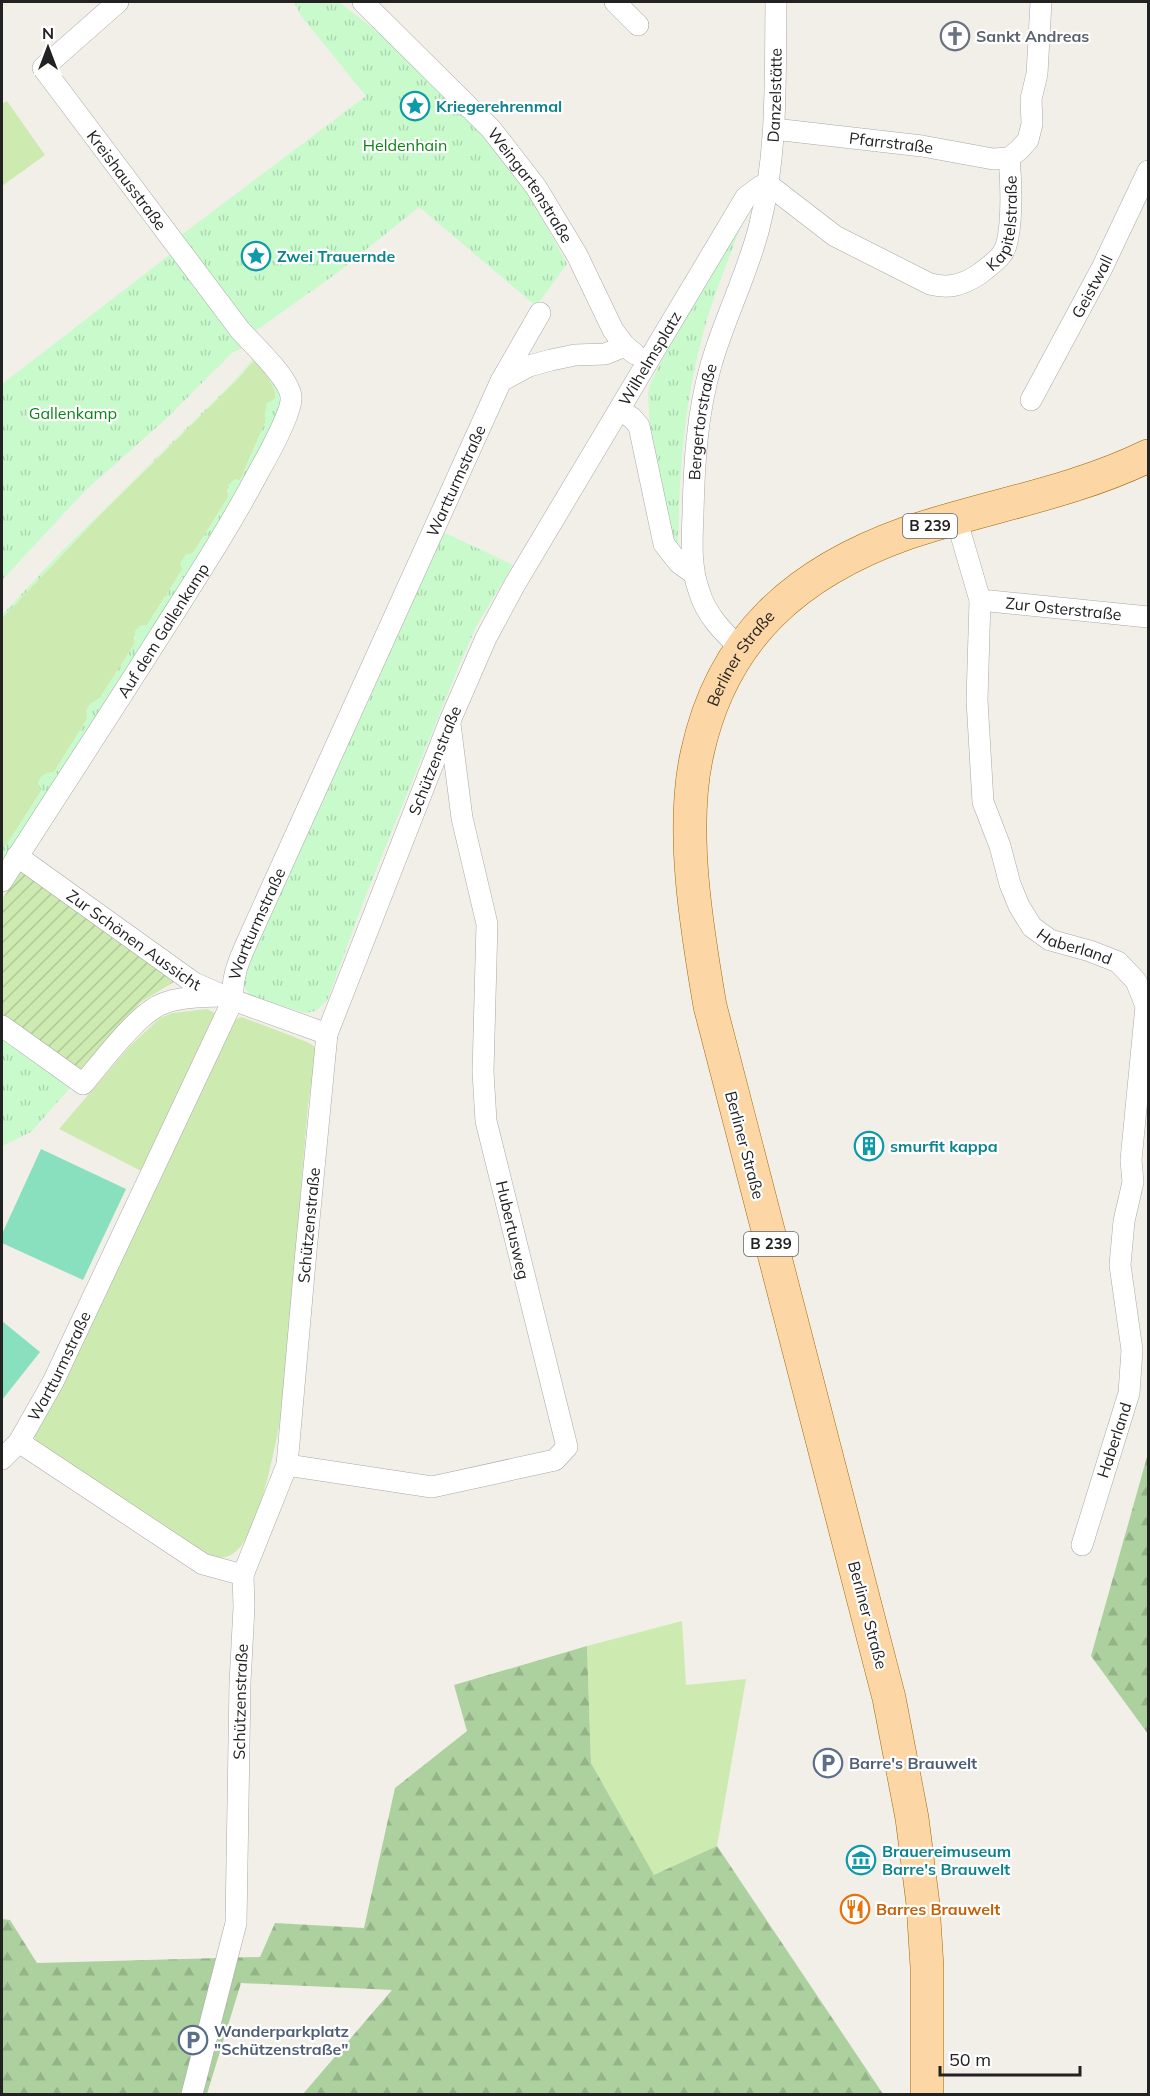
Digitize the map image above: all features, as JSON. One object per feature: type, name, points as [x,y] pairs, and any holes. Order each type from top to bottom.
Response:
[{"type":"main road","name":"Berliner Straße","points":[[927,2094],[927,1967],[923,1904],[912,1818],[889,1698],[725,1072],[710,1006],[698,937],[692,878],[691,822],[696,756],[715,695],[741,649],[758,627],[803,584],[861,550],[956,518],[1069,487],[1149,456]]},
{"type":"street","name":"Kreishausstraße","points":[[118,2],[43,68],[240,330],[265,359],[277,369]]},
{"type":"street","name":"Weingartenstraße","points":[[363,2],[491,129],[536,187],[577,255],[624,346],[648,361]]},
{"type":"street","points":[[615,2],[638,26]]},
{"type":"street","name":"Danzelstätte","points":[[766,187],[774,129],[776,2]]},
{"type":"street","name":"Kapitelstraße","points":[[766,187],[774,189],[836,236],[930,284],[943,287],[957,286],[989,267],[1004,252],[1008,240],[1012,189],[1009,158],[1028,140],[1032,124],[1031,99],[1037,74],[1041,2]]},
{"type":"street","name":"Pfarrstraße","points":[[774,129],[922,146],[993,159],[1009,158]]},
{"type":"street","name":"Geistwall","points":[[1031,400],[1102,268],[1149,171]]},
{"type":"street","name":"Wilhelmsplatz","points":[[693,573],[679,563],[664,544],[639,426],[620,410],[746,196],[761,186],[766,187]]},
{"type":"street","name":"Bergertorstraße","points":[[741,649],[710,616],[699,594],[693,573],[694,474],[700,420],[710,366],[759,228],[766,187]]},
{"type":"street","name":"Wartturmstraße","points":[[2,1459],[19,1442],[53,1382],[228,998],[236,969],[248,940],[501,381],[540,313]]},
{"type":"street","points":[[501,381],[530,366],[551,360],[575,355],[604,354],[624,346]]},
{"type":"street","name":"Auf dem Gallenkamp","points":[[2,881],[232,521],[274,444],[292,402],[291,390],[277,369]]},
{"type":"street","name":"Schützenstraße","points":[[192,2094],[236,1923],[243,1575],[287,1465],[327,1034],[486,638],[515,584],[620,410]]},
{"type":"street","name":"Haberland","points":[[956,518],[980,600],[977,700],[983,802],[1000,846],[1010,884],[1019,906],[1032,927],[1050,940],[1118,962],[1136,981],[1146,1006],[1131,1160],[1141,1187],[1124,1221],[1120,1265],[1132,1350],[1129,1393],[1082,1545]]},
{"type":"street","name":"Zur Osterstraße","points":[[980,600],[1149,617]]},
{"type":"street","name":"Hubertusweg","points":[[287,1465],[432,1487],[555,1460],[567,1447],[486,1120],[483,1072],[487,924],[462,818],[450,723]]},
{"type":"street","name":"Zur Schönen Aussicht","points":[[17,856],[194,983],[228,998],[327,1034]]},
{"type":"street","points":[[2,1026],[83,1084],[143,1016],[161,1004],[192,998],[228,998]]},
{"type":"street","points":[[19,1442],[203,1564],[243,1575]]},
{"type":"green space","name":"Heldenhain","points":[[294,2],[339,2],[391,42],[479,131],[531,198],[567,264],[536,306],[419,207],[337,273],[254,332],[176,239],[366,96],[301,16]]},
{"type":"green space","points":[[7,101],[45,155],[2,186],[2,104]]},
{"type":"green space","points":[[742,223],[710,310],[692,380],[681,464],[678,551],[673,546],[650,431],[648,394],[662,360],[720,255]]},
{"type":"green space","name":"Gallenkamp","points":[[172,253],[285,396],[239,494],[2,870],[2,847],[6,845],[41,792],[38,782],[44,774],[54,772],[87,719],[86,711],[89,705],[100,698],[135,643],[135,631],[140,626],[147,625],[182,570],[180,563],[186,554],[193,553],[229,496],[228,485],[235,479],[240,480],[265,423],[267,403],[276,398],[271,382],[254,360],[238,379],[101,514],[2,618],[2,615],[57,556],[234,381],[252,360],[245,347],[232,353],[167,418],[87,489],[2,580],[2,384]]},
{"type":"green space","points":[[254,360],[271,382],[276,398],[265,412],[265,423],[240,480],[227,490],[229,496],[147,625],[140,626],[134,637],[135,643],[100,698],[89,705],[87,719],[54,772],[38,782],[41,791],[6,846],[2,847],[2,618],[101,514],[238,379]]},
{"type":"green space","points":[[441,531],[513,565],[477,625],[461,661],[366,895],[327,1001],[315,1011],[305,1013],[250,996],[242,983],[244,964]]},
{"type":"green space","points":[[22,868],[177,980],[141,1002],[83,1072],[2,1014],[2,900]]},
{"type":"green space","points":[[207,1009],[221,1016],[147,1174],[59,1129],[129,1047],[160,1018],[172,1013]]},
{"type":"green space","points":[[242,1017],[307,1042],[314,1046],[316,1053],[308,1105],[283,1405],[266,1484],[252,1527],[234,1553],[214,1558],[207,1557],[39,1446],[33,1434],[233,1022]]},
{"type":"green space","points":[[2,1038],[70,1088],[31,1132],[2,1146]]},
{"type":"green space","points":[[41,1149],[126,1189],[83,1280],[2,1243],[2,1234]]},
{"type":"green space","points":[[2,1321],[40,1352],[2,1400]]},
{"type":"green space","points":[[1148,1457],[1148,1734],[1091,1656]]},
{"type":"green space","points":[[682,1621],[686,1685],[746,1679],[717,1846],[654,1876],[591,1763],[587,1646]]},
{"type":"green space","points":[[587,1646],[591,1763],[654,1875],[717,1846],[883,2094],[303,2094],[392,1990],[241,1983],[207,2094],[2,2094],[2,1919],[10,1920],[37,1963],[260,1957],[275,1923],[364,1928],[395,1788],[467,1731],[454,1685]]},
{"type":"place","name":"Sankt Andreas","points":[[955,36]]},
{"type":"place","name":"Kriegerehrenmal","points":[[415,106]]},
{"type":"place","name":"Zwei Trauernde","points":[[256,256]]},
{"type":"place","name":"smurfit kappa","points":[[869,1146]]},
{"type":"place","name":"Barre's Brauwelt","points":[[828,1763]]},
{"type":"place","name":"Brauereimuseum Barre's Brauwelt","points":[[861,1860]]},
{"type":"place","name":"Barres Brauwelt","points":[[855,1909]]},
{"type":"place","name":"Wanderparkplatz \"Schützenstraße\"","points":[[193,2040]]}]
